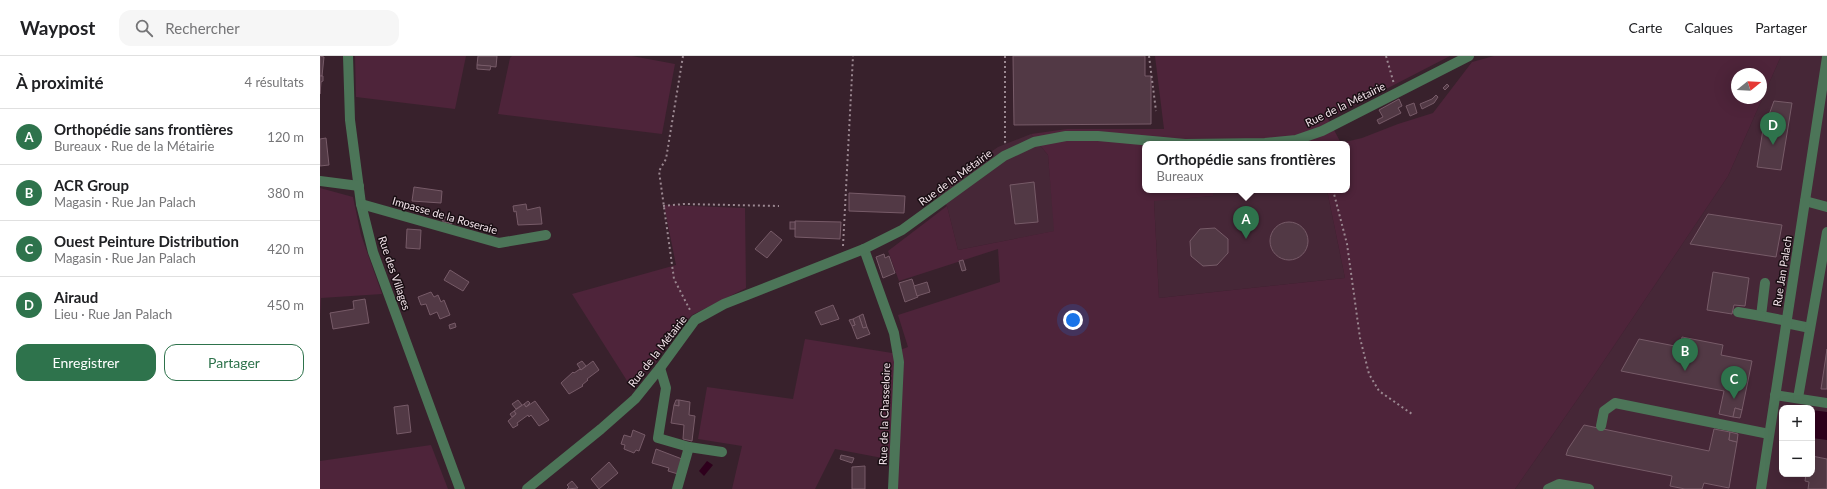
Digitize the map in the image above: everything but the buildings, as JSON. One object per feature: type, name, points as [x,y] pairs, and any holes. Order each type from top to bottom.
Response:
[{"type":"street","name":"Rue des Villages","points":[[348,56],[350,120],[361,204],[374,252],[460,489]]},
{"type":"street","name":"Rue de la Métairie","points":[[1286,141],[1296,140],[1322,131],[1468,56]]},
{"type":"street","name":"Rue Jan Palach","points":[[1761,489],[1827,57]]},
{"type":"street","name":"Rue de la Métairie","points":[[527,489],[629,404],[660,368],[696,320],[724,304],[752,291],[864,249],[902,230],[1004,156],[1034,142],[1066,136],[1098,136],[1152,141]]},
{"type":"street","points":[[320,181],[359,186]]},
{"type":"street","points":[[1805,201],[1827,207]]},
{"type":"street","name":"Impasse de la Roseraie","points":[[361,204],[499,242],[546,235]]},
{"type":"street","points":[[1798,398],[1827,232]]},
{"type":"street","name":"Rue de la Chasseloire","points":[[864,249],[890,320],[899,362],[893,489]]},
{"type":"street","points":[[1761,316],[1765,284]]},
{"type":"street","points":[[1738,312],[1810,328]]},
{"type":"street","points":[[660,368],[666,388],[658,438],[689,447],[722,452]]},
{"type":"street","points":[[1775,395],[1827,403]]},
{"type":"street","points":[[1600,426],[1604,411],[1615,403],[1769,434]]},
{"type":"street","points":[[677,489],[689,447]]},
{"type":"street","points":[[1548,489],[1559,484],[1589,489]]},
{"type":"path","points":[[683,56],[666,159],[658,171],[674,279],[696,320]]},
{"type":"path","points":[[842,257],[853,56]]},
{"type":"path","points":[[1005,56],[1005,142],[1011,153]]},
{"type":"path","points":[[1149,56],[1156,111]]},
{"type":"path","points":[[1386,56],[1396,93]]},
{"type":"path","points":[[1335,193],[1347,244],[1360,338],[1369,374],[1379,391],[1412,414]]},
{"type":"path","points":[[663,206],[684,204],[779,206]]},
{"type":"shaded area","points":[[355,56],[466,56],[455,109],[356,97]]},
{"type":"shaded area","points":[[512,56],[632,56],[675,64],[662,134],[498,114],[510,58]]},
{"type":"shaded area","points":[[1155,56],[1450,56],[1328,119],[1340,141],[1142,141],[1142,193],[1213,193],[1213,196],[1154,201],[1159,298],[1345,278],[1328,193],[1350,193],[1349,141],[1433,113],[1472,62],[1494,56],[1781,56],[1767,88],[1767,68],[1731,68],[1731,104],[1760,104],[1728,176],[1595,374],[1515,489],[897,489],[898,461],[835,449],[815,489],[732,489],[742,446],[698,439],[707,387],[793,399],[805,339],[892,353],[908,347],[898,315],[1000,282],[998,249],[899,281],[888,251],[947,206],[958,250],[1054,231],[1048,155],[1031,134],[1067,129],[1164,129]]},
{"type":"shaded area","points":[[1781,56],[1827,56],[1827,489],[1515,489],[1595,374],[1728,176],[1760,104],[1767,104],[1767,88]]},
{"type":"shaded area","points":[[1031,134],[1048,155],[1055,231],[958,250],[947,206],[935,192],[998,147]]},
{"type":"shaded area","points":[[320,188],[353,197],[361,235],[382,294],[321,298],[320,317]]},
{"type":"shaded area","points":[[1213,193],[1328,193],[1345,278],[1159,298],[1154,200],[1213,196]]},
{"type":"shaded area","points":[[664,205],[745,208],[746,288],[692,315],[673,333],[657,361],[631,387],[572,294],[676,265]]},
{"type":"shaded area","points":[[1815,410],[1827,412],[1827,440],[1815,438]]},
{"type":"shaded area","points":[[431,445],[448,489],[320,489],[320,461]]},
{"type":"shaded area","points":[[707,461],[713,465],[704,476],[699,471]]},
{"type":"place","name":"Airaud","points":[[1773,145]]},
{"type":"place","name":"Orthopédie sans frontières","points":[[1246,239]]},
{"type":"place","name":"ACR Group","points":[[1685,371]]},
{"type":"place","name":"Ouest Peinture Distribution","points":[[1734,399]]}]
